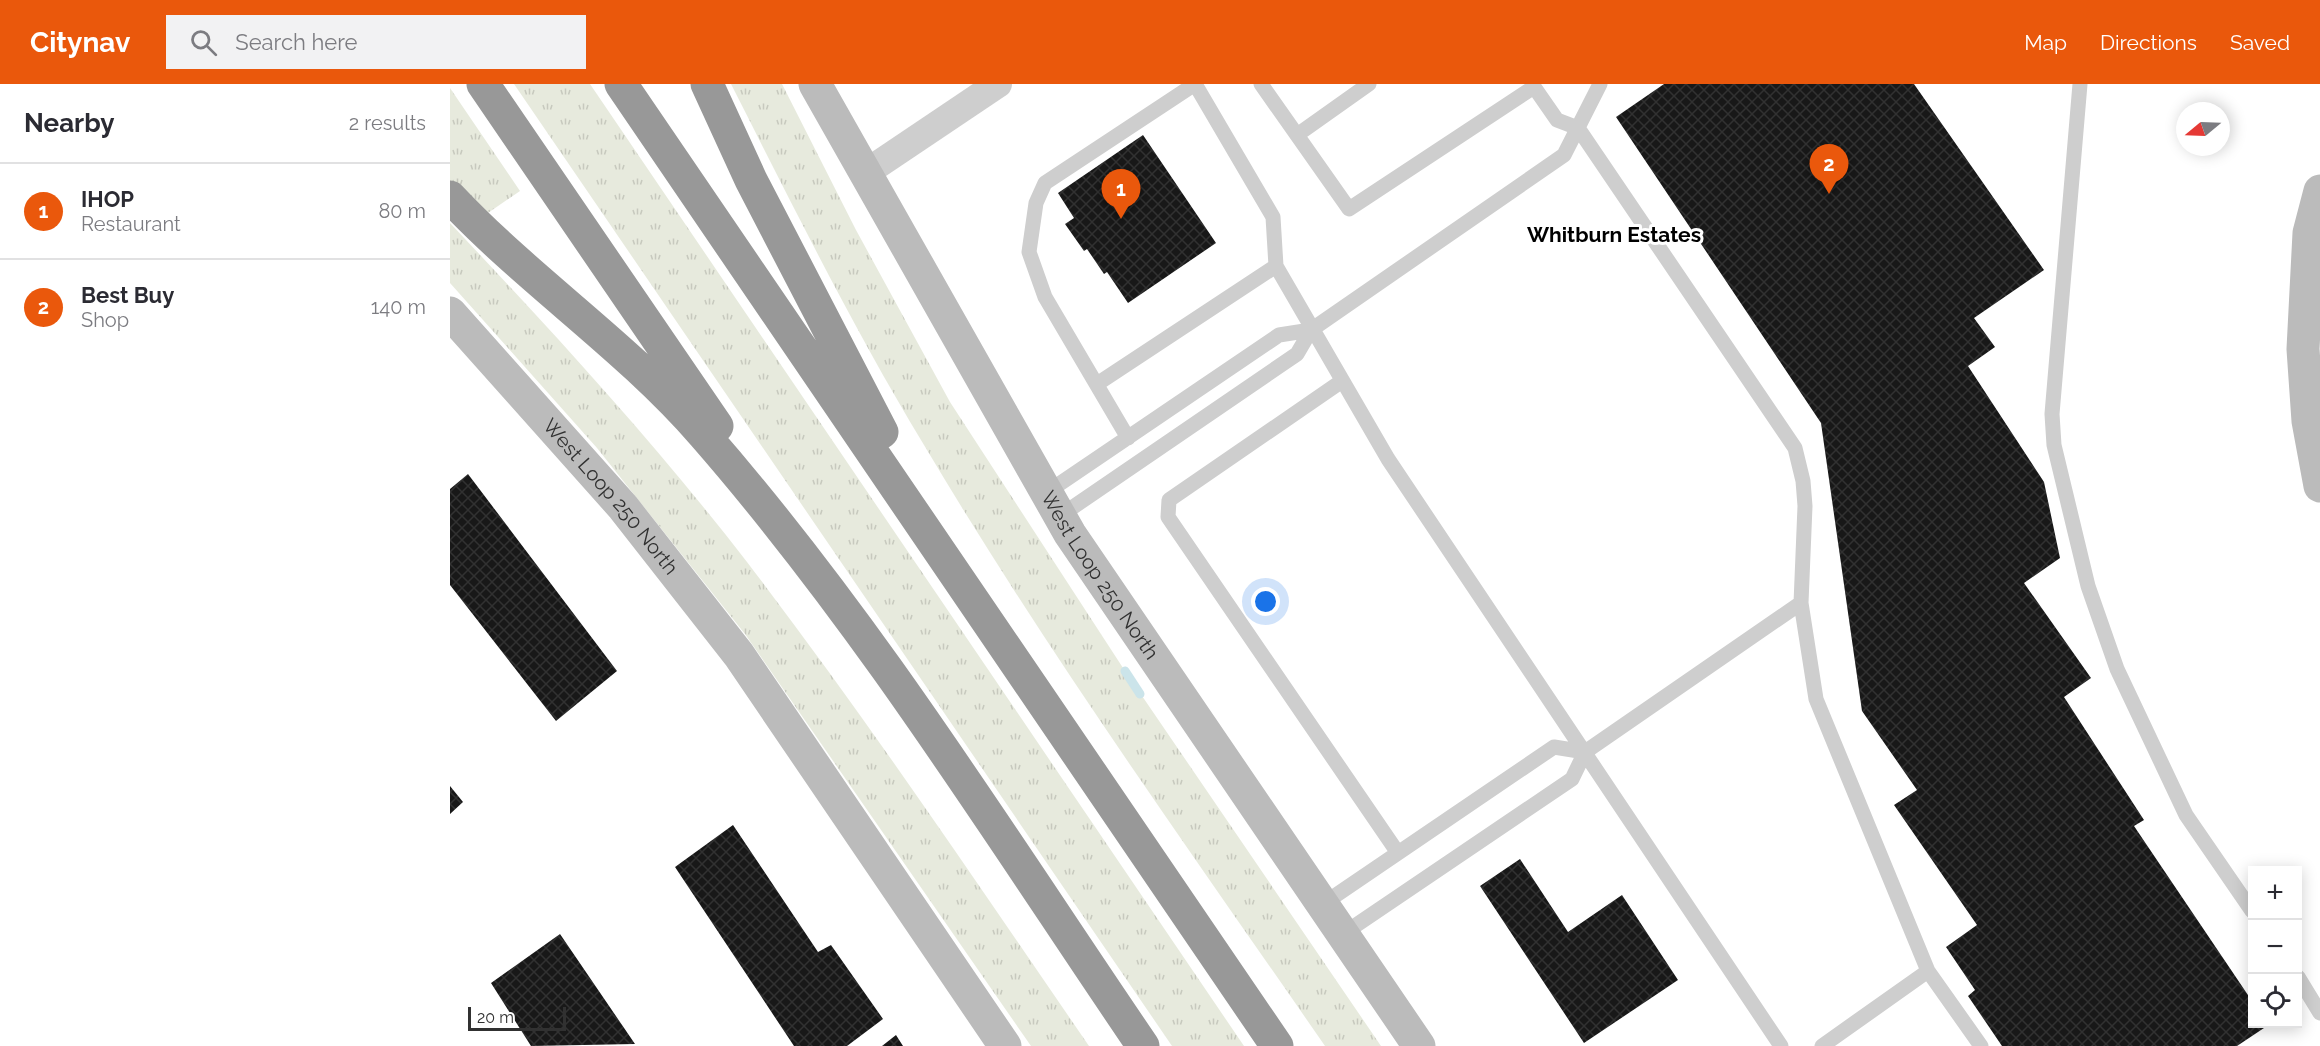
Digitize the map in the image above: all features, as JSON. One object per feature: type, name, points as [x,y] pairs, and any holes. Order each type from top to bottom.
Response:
[{"type":"highway","points":[[483,84],[818,573]]},
{"type":"highway","points":[[621,84],[1277,1046]]},
{"type":"highway","points":[[707,84],[751,180],[867,405],[1042,699]]},
{"type":"highway","points":[[450,197],[508,256],[638,366],[702,432],[818,573],[847,611],[1143,1046]]},
{"type":"main road","name":"West Loop 250 North","points":[[815,84],[1053,505],[1419,1046]]},
{"type":"main road","points":[[2320,191],[2309,233],[2303,349],[2308,421],[2320,486]]},
{"type":"main road","name":"West Loop 250 North","points":[[450,313],[623,507],[739,655],[1005,1046]]},
{"type":"street","points":[[864,174],[998,84]]},
{"type":"lane","points":[[1128,438],[1045,297],[1029,252],[1036,203],[1045,183],[1195,84],[1273,217],[1276,266],[1311,330],[1389,459],[1781,1046]]},
{"type":"lane","points":[[1261,84],[1349,209],[1533,86],[1557,120],[1578,128],[1795,448],[1803,481],[1804,506],[1800,603],[1816,699],[1928,971],[1981,1046]]},
{"type":"lane","points":[[1297,135],[1369,84]]},
{"type":"lane","points":[[1053,505],[1128,438],[1279,335],[1311,330],[1564,155],[1600,84]]},
{"type":"lane","points":[[2080,84],[2052,414],[2054,445],[2088,586],[2117,669],[2186,815],[2248,904]]},
{"type":"lane","points":[[1097,384],[1276,266]]},
{"type":"lane","points":[[1053,505],[1298,354],[1311,330]]},
{"type":"lane","points":[[1342,381],[1169,500],[1168,517],[1398,853]]},
{"type":"lane","points":[[1343,934],[1572,779],[1585,752],[1800,603]]},
{"type":"lane","points":[[1323,904],[1554,747],[1585,752]]},
{"type":"lane","points":[[1822,1046],[1928,971]]},
{"type":"lane","points":[[2302,983],[2320,1012]]},
{"type":"green space","points":[[514,84],[590,84],[1244,1046],[1172,1046]]},
{"type":"green space","points":[[731,84],[782,84],[856,230],[950,402],[1125,671],[1381,1046],[1325,1046],[1119,749],[1019,598],[898,401],[824,266]]},
{"type":"green space","points":[[450,88],[520,191],[485,215],[450,181]]},
{"type":"green space","points":[[450,223],[603,389],[747,562],[878,741],[1089,1046],[1031,1046],[745,634],[597,448],[450,283]]},
{"type":"building","points":[[1664,84],[1914,84],[2044,270],[1974,318],[1995,347],[1968,366],[2044,482],[2060,558],[2024,583],[2091,678],[2064,697],[2144,820],[2134,826],[2248,995],[2248,1028],[2264,1028],[2237,1046],[2002,1046],[1968,996],[1975,990],[1946,947],[1977,925],[1894,805],[1917,790],[1862,711],[1821,423],[1616,117]]},
{"type":"building","points":[[1143,135],[1216,243],[1128,303],[1107,272],[1104,274],[1087,249],[1084,251],[1065,224],[1074,218],[1058,193]]},
{"type":"building","points":[[468,474],[617,671],[556,721],[450,585],[450,489]]},
{"type":"building","points":[[450,786],[463,802],[450,814]]},
{"type":"building","points":[[733,825],[818,952],[831,945],[883,1019],[847,1046],[794,1046],[675,867]]},
{"type":"building","points":[[1520,859],[1568,932],[1622,895],[1678,980],[1584,1043],[1480,886]]},
{"type":"building","points":[[560,934],[635,1044],[531,1046],[491,983]]},
{"type":"building","points":[[896,1035],[903,1046],[882,1046]]},
{"type":"waterway","points":[[1125,671],[1140,694]]},
{"type":"place","name":"Best Buy","points":[[1829,194]]},
{"type":"place","name":"IHOP","points":[[1121,219]]},
{"type":"district","name":"Whitburn Estates","points":[[1614,235]]}]
